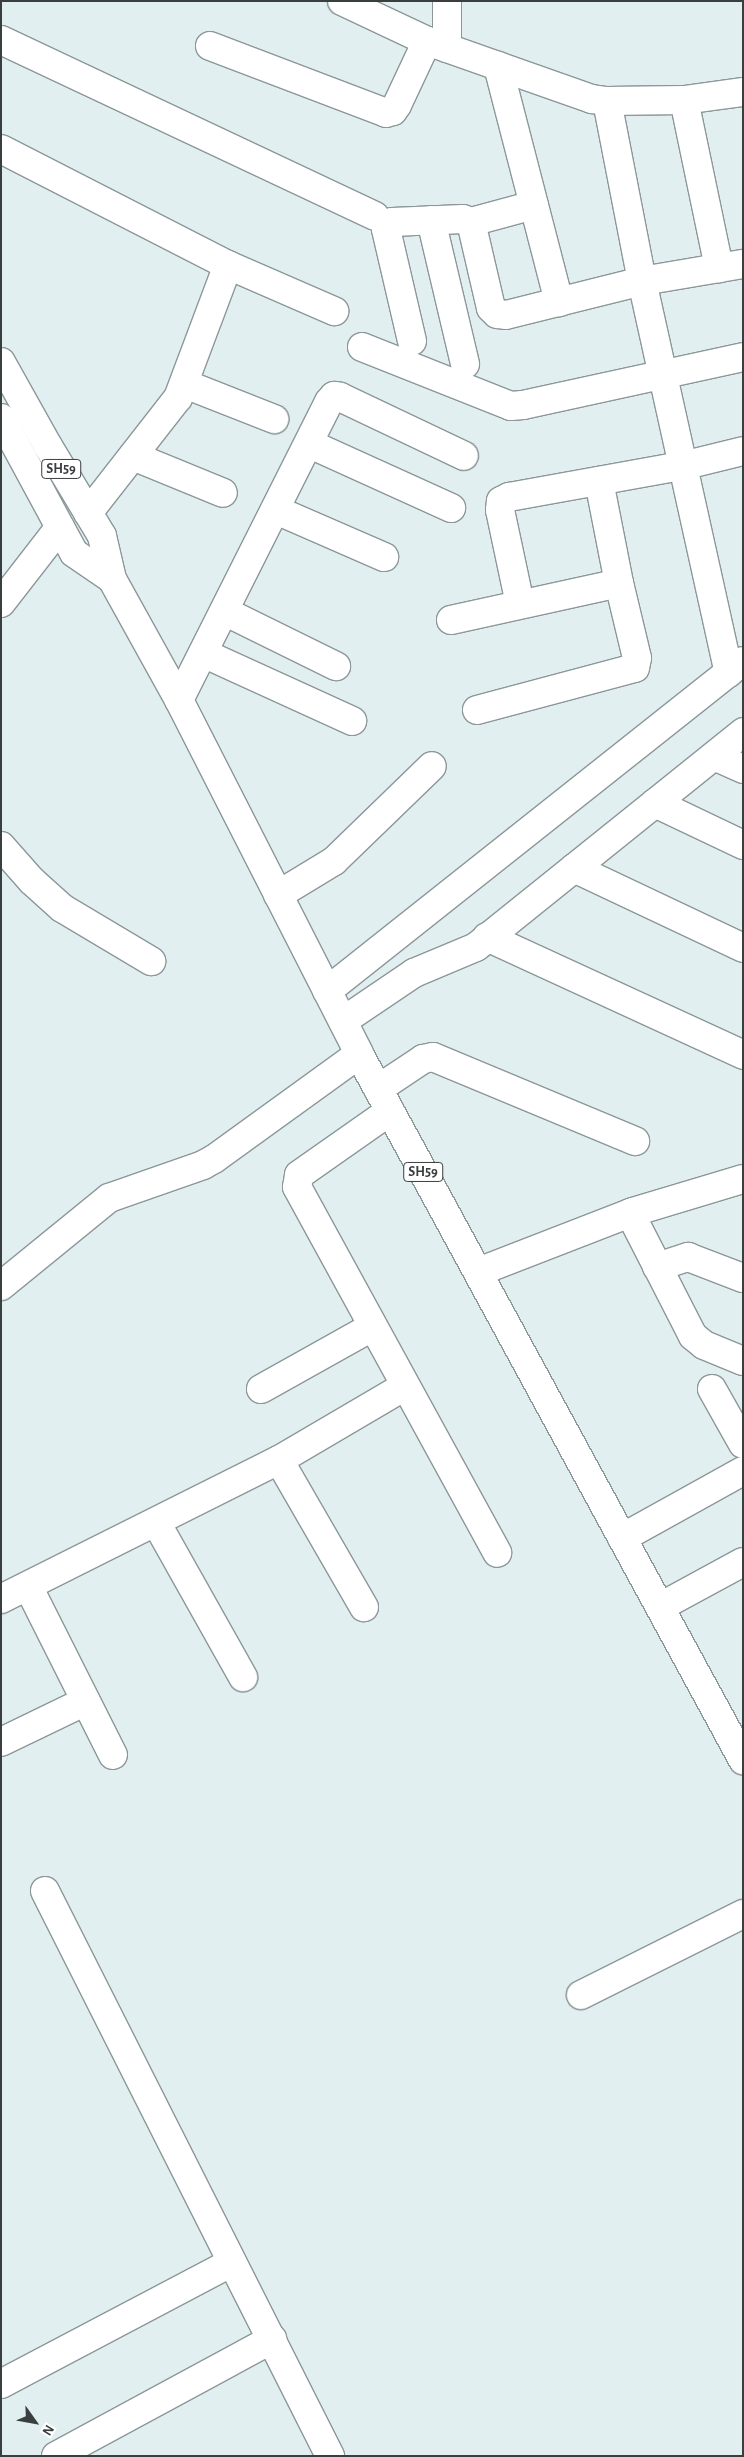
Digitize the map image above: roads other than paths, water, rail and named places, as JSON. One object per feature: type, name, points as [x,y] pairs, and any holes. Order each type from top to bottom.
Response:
[{"type":"street","points":[[342,1],[384,12],[437,44],[592,99],[607,101],[684,100],[743,92]]},
{"type":"street","points":[[210,46],[386,113],[393,111],[437,44],[448,1]]},
{"type":"street","points":[[1,40],[375,216]]},
{"type":"street","points":[[498,66],[560,302]]},
{"type":"street","points":[[471,222],[491,308],[497,314],[506,315],[642,281],[731,266],[684,100]]},
{"type":"street","points":[[327,991],[736,666],[682,466],[664,373],[642,281],[607,101]]},
{"type":"street","points":[[1,149],[228,265],[334,311]]},
{"type":"street","points":[[412,341],[386,229],[388,224],[392,222],[463,219],[471,222],[534,205]]},
{"type":"street","points":[[431,220],[465,364]]},
{"type":"street","points":[[88,512],[178,398],[185,384],[228,265]]},
{"type":"street","points":[[362,347],[511,406],[523,405],[743,357]]},
{"type":"street","name":"SH59","points":[[1,362],[102,536],[112,579],[179,700],[359,1054],[660,1608],[735,1729],[743,1760]]},
{"type":"street","points":[[185,384],[274,419]]},
{"type":"street","points":[[179,700],[310,444],[329,402],[334,396],[340,397],[464,456]]},
{"type":"street","name":"SH59","points":[[1,418],[74,553],[112,579]]},
{"type":"street","points":[[310,444],[451,508]]},
{"type":"street","points":[[520,604],[500,510],[502,501],[509,497],[682,466],[743,451]]},
{"type":"street","points":[[133,456],[223,493]]},
{"type":"street","points":[[477,710],[635,668],[637,658],[619,583],[599,481]]},
{"type":"street","points":[[276,510],[384,556]]},
{"type":"street","points":[[1,603],[60,527]]},
{"type":"street","points":[[451,620],[619,583]]},
{"type":"street","points":[[224,611],[336,666]]},
{"type":"street","points":[[203,653],[352,721]]},
{"type":"street","points":[[343,1021],[414,973],[470,951],[743,732]]},
{"type":"street","points":[[714,756],[743,769]]},
{"type":"street","points":[[278,895],[334,861],[432,766]]},
{"type":"street","points":[[655,803],[743,845]]},
{"type":"street","points":[[1,846],[46,896],[62,908],[151,960]]},
{"type":"street","points":[[574,868],[743,948]]},
{"type":"street","points":[[488,937],[743,1055]]},
{"type":"street","points":[[1,1286],[109,1198],[203,1165],[214,1159],[359,1054]]},
{"type":"street","points":[[497,1553],[372,1327],[298,1187],[299,1175],[384,1100],[423,1059],[433,1057],[634,1141]]},
{"type":"street","points":[[478,1272],[630,1213],[743,1179]]},
{"type":"street","points":[[630,1213],[693,1336],[704,1345],[743,1361]]},
{"type":"street","points":[[657,1267],[688,1257],[743,1278]]},
{"type":"street","points":[[261,1389],[372,1327]]},
{"type":"street","points":[[1,1599],[279,1460],[405,1386]]},
{"type":"street","points":[[712,1389],[743,1444]]},
{"type":"street","points":[[279,1460],[364,1607]]},
{"type":"street","points":[[622,1538],[743,1471]]},
{"type":"street","points":[[156,1522],[243,1677]]},
{"type":"street","points":[[660,1608],[743,1562]]},
{"type":"street","points":[[28,1586],[113,1755]]},
{"type":"street","points":[[1,1742],[86,1701]]},
{"type":"street","points":[[45,1891],[272,2340],[324,2453]]},
{"type":"street","points":[[581,1994],[743,1914]]},
{"type":"street","points":[[1,2384],[232,2262]]},
{"type":"street","points":[[56,2456],[272,2340]]}]
